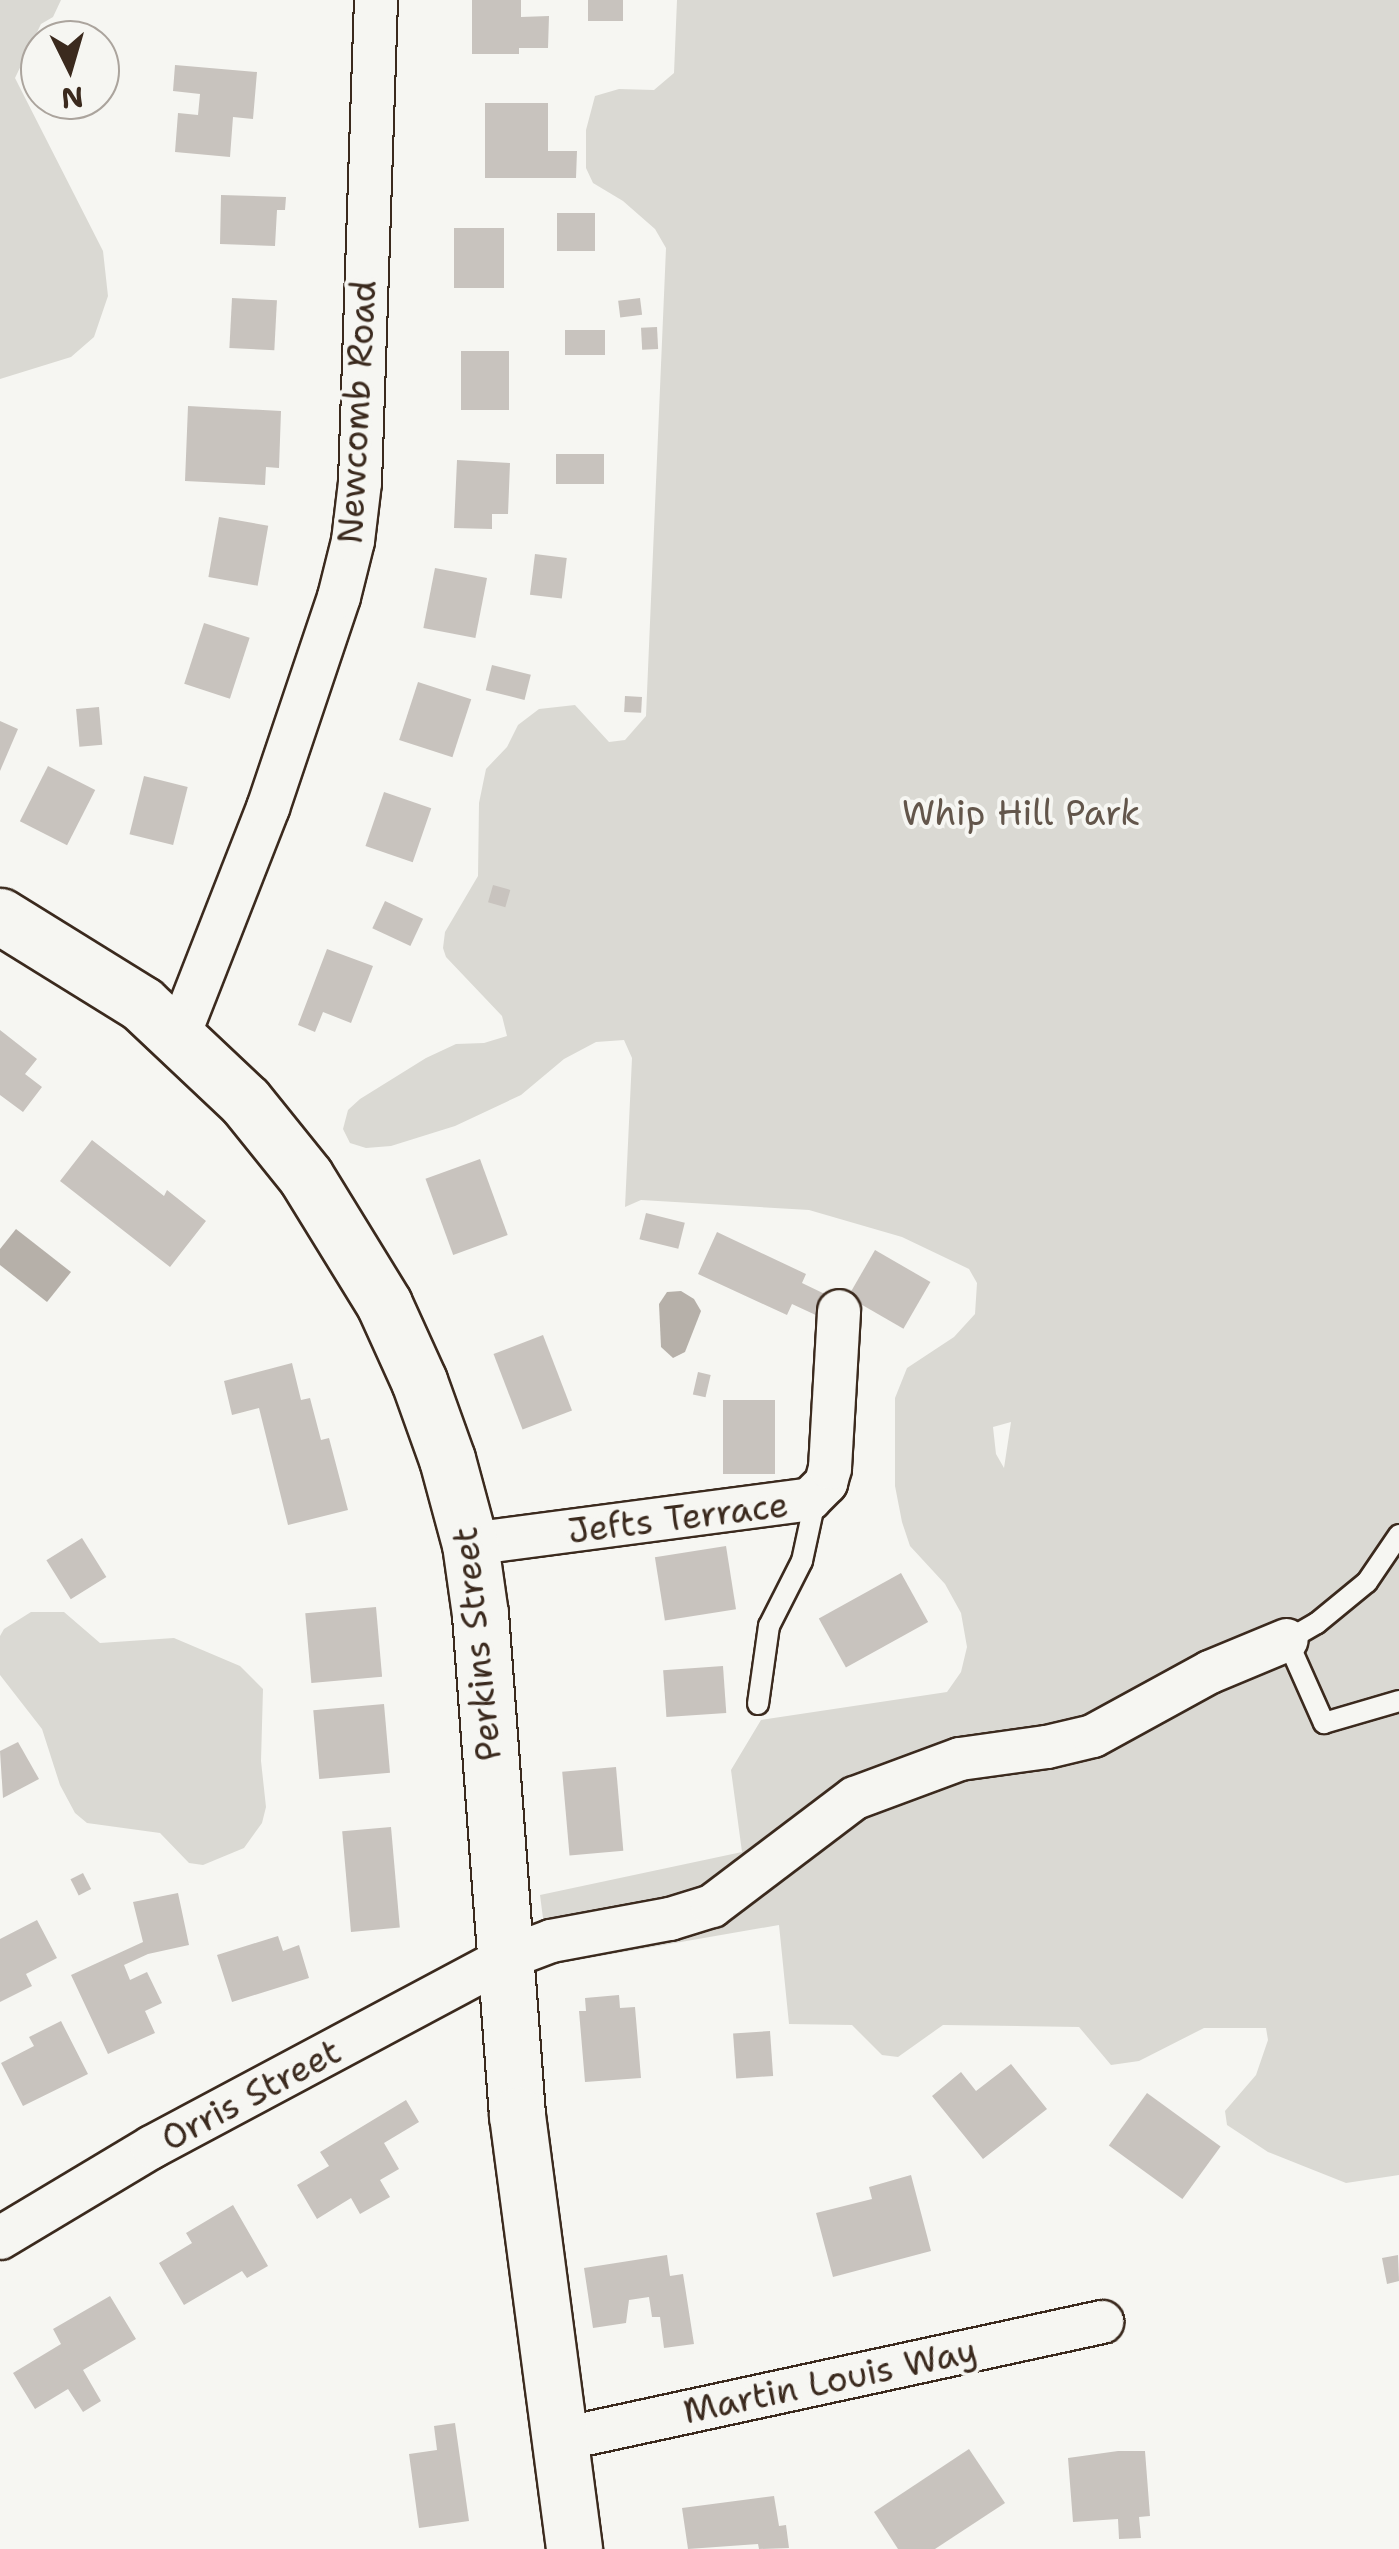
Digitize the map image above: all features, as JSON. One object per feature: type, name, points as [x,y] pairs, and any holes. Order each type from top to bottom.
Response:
[{"type":"street","name":"Newcomb Road","points":[[179,1035],[268,808],[339,597],[353,541],[360,482],[376,0]]},
{"type":"street","name":"Perkins Street","points":[[0,916],[94,970],[179,1035],[244,1101],[306,1178],[384,1304],[419,1380],[470,1544],[482,1631],[519,2135],[574,2549]]},
{"type":"street","name":"Jefts Terrace","points":[[470,1544],[796,1504],[817,1494],[830,1468],[839,1312]]},
{"type":"street","name":"Orris Street","points":[[5,2221],[152,2148],[506,1958],[551,1941],[670,1919],[712,1906],[855,1798],[960,1759],[1093,1736],[1210,1672],[1287,1640]]},
{"type":"street","name":"Martin Louis Way","points":[[558,2440],[1102,2322]]},
{"type":"lane","points":[[758,1704],[770,1626],[802,1562],[817,1494]]},
{"type":"lane","points":[[1399,1535],[1366,1582],[1318,1623],[1287,1640],[1324,1723],[1399,1701]]},
{"type":"green space","points":[[0,0],[61,0],[48,20],[20,20],[20,68],[15,78],[20,88],[20,120],[36,120],[103,251],[108,296],[94,337],[71,357],[0,379]]},
{"type":"green space","name":"Whip Hill Park","points":[[677,0],[1399,0],[1399,2175],[1346,2183],[1268,2152],[1227,2125],[1225,2111],[1256,2075],[1268,2040],[1266,2028],[1204,2028],[1139,2061],[1111,2065],[1079,2027],[943,2025],[898,2057],[882,2055],[852,2025],[789,2024],[779,1925],[549,1965],[540,1895],[742,1852],[731,1770],[761,1720],[947,1692],[961,1672],[967,1647],[961,1613],[945,1584],[910,1546],[902,1522],[895,1486],[895,1398],[907,1368],[954,1337],[975,1314],[977,1283],[969,1269],[902,1237],[809,1210],[641,1200],[625,1207],[632,1058],[624,1040],[596,1042],[564,1059],[521,1095],[455,1126],[391,1146],[366,1148],[350,1143],[343,1129],[348,1110],[360,1099],[426,1058],[456,1044],[484,1043],[507,1036],[502,1016],[446,957],[443,948],[445,932],[478,876],[479,803],[486,769],[507,747],[518,725],[539,709],[575,705],[609,742],[625,740],[646,716],[666,248],[655,229],[623,201],[593,183],[586,168],[586,130],[595,96],[619,89],[654,90],[674,73]],"holes":[[[1011,1422],[1004,1468],[996,1454],[993,1427]]]},
{"type":"green space","points":[[31,1612],[64,1612],[100,1643],[174,1638],[240,1666],[263,1689],[261,1761],[266,1807],[262,1823],[244,1848],[203,1865],[189,1863],[160,1833],[87,1823],[75,1813],[60,1785],[42,1729],[0,1675],[0,1636],[4,1629]]},
{"type":"shaded area","points":[[16,1229],[71,1272],[47,1302],[0,1265],[0,1249]]},
{"type":"shaded area","points":[[681,1291],[694,1299],[701,1311],[685,1352],[673,1358],[661,1347],[659,1304],[667,1292]]},
{"type":"building","points":[[472,0],[521,0],[521,17],[549,16],[548,48],[519,48],[519,54],[472,54]]},
{"type":"building","points":[[588,0],[623,0],[623,21],[588,21]]},
{"type":"building","points":[[175,65],[257,72],[253,119],[233,117],[230,157],[175,152],[178,113],[198,115],[200,94],[173,91]]},
{"type":"building","points":[[485,103],[548,103],[548,151],[577,151],[576,178],[485,178]]},
{"type":"building","points":[[221,195],[286,197],[285,210],[277,210],[275,246],[220,244]]},
{"type":"building","points":[[557,213],[595,213],[595,251],[557,251]]},
{"type":"building","points":[[454,228],[504,228],[504,288],[454,288]]},
{"type":"building","points":[[232,298],[277,300],[274,350],[229,348]]},
{"type":"building","points":[[640,298],[642,315],[620,318],[618,301]]},
{"type":"building","points":[[657,327],[658,349],[642,350],[641,328]]},
{"type":"building","points":[[565,330],[605,330],[605,355],[565,355]]},
{"type":"building","points":[[461,351],[509,351],[509,410],[461,410]]},
{"type":"building","points":[[188,406],[281,411],[279,468],[266,467],[265,485],[185,481]]},
{"type":"building","points":[[556,454],[604,454],[604,484],[556,484]]},
{"type":"building","points":[[457,460],[510,463],[508,514],[492,514],[492,529],[454,528]]},
{"type":"building","points":[[219,517],[268,526],[258,586],[208,577]]},
{"type":"building","points":[[535,554],[567,558],[562,599],[530,595]]},
{"type":"building","points":[[435,568],[487,578],[475,638],[423,628]]},
{"type":"building","points":[[204,623],[250,638],[230,699],[184,684]]},
{"type":"building","points":[[492,665],[531,675],[525,700],[486,690]]},
{"type":"building","points":[[418,682],[471,699],[452,757],[399,740]]},
{"type":"building","points":[[625,696],[642,697],[641,713],[624,712]]},
{"type":"building","points":[[99,707],[102,745],[79,747],[76,709]]},
{"type":"building","points":[[0,721],[18,729],[0,771]]},
{"type":"building","points":[[48,766],[95,790],[67,845],[20,821]]},
{"type":"building","points":[[144,776],[188,787],[173,845],[129,834]]},
{"type":"building","points":[[384,792],[431,808],[413,862],[365,846]]},
{"type":"building","points":[[493,885],[510,890],[505,907],[488,902]]},
{"type":"building","points":[[385,901],[423,919],[410,946],[372,928]]},
{"type":"building","points":[[327,949],[373,966],[351,1023],[323,1012],[315,1032],[298,1025]]},
{"type":"building","points":[[0,1030],[37,1059],[25,1074],[42,1087],[23,1112],[0,1095]]},
{"type":"building","points":[[92,1140],[164,1196],[167,1190],[206,1221],[170,1267],[60,1181]]},
{"type":"building","points":[[480,1159],[508,1235],[453,1255],[425,1179]]},
{"type":"building","points":[[646,1213],[685,1223],[678,1249],[639,1239]]},
{"type":"building","points":[[717,1232],[806,1274],[802,1283],[829,1296],[820,1317],[792,1304],[787,1315],[698,1274]]},
{"type":"building","points":[[875,1250],[930,1282],[903,1329],[848,1297]]},
{"type":"building","points":[[543,1335],[572,1411],[523,1430],[494,1354]]},
{"type":"building","points":[[292,1363],[301,1400],[310,1398],[321,1440],[329,1438],[348,1510],[288,1525],[259,1408],[232,1415],[224,1381]]},
{"type":"building","points":[[698,1372],[711,1375],[705,1397],[693,1394]]},
{"type":"building","points":[[723,1400],[775,1400],[775,1474],[723,1474]]},
{"type":"building","points":[[82,1538],[106,1577],[71,1599],[46,1560]]},
{"type":"building","points":[[726,1546],[736,1609],[665,1620],[655,1557]]},
{"type":"building","points":[[901,1573],[928,1622],[846,1668],[819,1619]]},
{"type":"building","points":[[376,1607],[382,1677],[311,1683],[305,1613]]},
{"type":"building","points":[[723,1666],[726,1713],[666,1717],[663,1670]]},
{"type":"building","points":[[384,1704],[390,1773],[319,1779],[313,1710]]},
{"type":"building","points":[[18,1742],[39,1779],[3,1798],[0,1751]]},
{"type":"building","points":[[616,1767],[623,1851],[570,1855],[562,1772]]},
{"type":"building","points":[[391,1827],[400,1928],[351,1932],[342,1831]]},
{"type":"building","points":[[83,1873],[91,1889],[79,1895],[71,1879]]},
{"type":"building","points":[[178,1893],[189,1945],[148,1954],[124,1965],[130,1980],[147,1972],[162,2003],[145,2011],[155,2033],[108,2054],[71,1975],[143,1942],[133,1902]]},
{"type":"building","points":[[37,1920],[57,1958],[26,1974],[32,1986],[0,2002],[0,1939]]},
{"type":"building","points":[[278,1936],[283,1951],[299,1945],[309,1978],[232,2002],[217,1955]]},
{"type":"building","points":[[619,1995],[620,2008],[635,2007],[641,2078],[585,2082],[579,2011],[586,2011],[585,1998]]},
{"type":"building","points":[[61,2021],[88,2074],[23,2106],[1,2063],[34,2046],[29,2037]]},
{"type":"building","points":[[770,2031],[773,2076],[736,2078],[733,2034]]},
{"type":"building","points":[[1011,2064],[1047,2109],[983,2159],[932,2096],[961,2072],[976,2091]]},
{"type":"building","points":[[1147,2093],[1221,2146],[1182,2199],[1109,2146]]},
{"type":"building","points":[[406,2100],[419,2122],[384,2143],[399,2169],[380,2180],[390,2197],[360,2214],[351,2198],[317,2219],[297,2185],[329,2166],[320,2152]]},
{"type":"building","points":[[911,2175],[931,2251],[833,2277],[816,2213],[872,2199],[869,2187]]},
{"type":"building","points":[[233,2205],[268,2266],[247,2278],[242,2271],[184,2305],[159,2263],[192,2243],[186,2233]]},
{"type":"building","points":[[667,2255],[670,2276],[683,2274],[694,2344],[664,2348],[660,2317],[652,2317],[649,2297],[629,2300],[626,2323],[593,2328],[584,2268]]},
{"type":"building","points":[[1398,2255],[1399,2281],[1387,2284],[1382,2258]]},
{"type":"building","points":[[110,2296],[136,2339],[83,2370],[101,2401],[83,2412],[68,2389],[35,2409],[13,2373],[61,2344],[53,2329]]},
{"type":"building","points":[[455,2423],[469,2521],[419,2528],[409,2454],[437,2450],[434,2426]]},
{"type":"building","points":[[969,2449],[1005,2503],[935,2549],[898,2549],[874,2512]]},
{"type":"building","points":[[1145,2451],[1150,2516],[1139,2517],[1141,2538],[1119,2539],[1118,2519],[1073,2522],[1068,2458]]},
{"type":"building","points":[[774,2496],[779,2526],[786,2525],[789,2548],[759,2549],[758,2544],[688,2549],[682,2508]]}]
